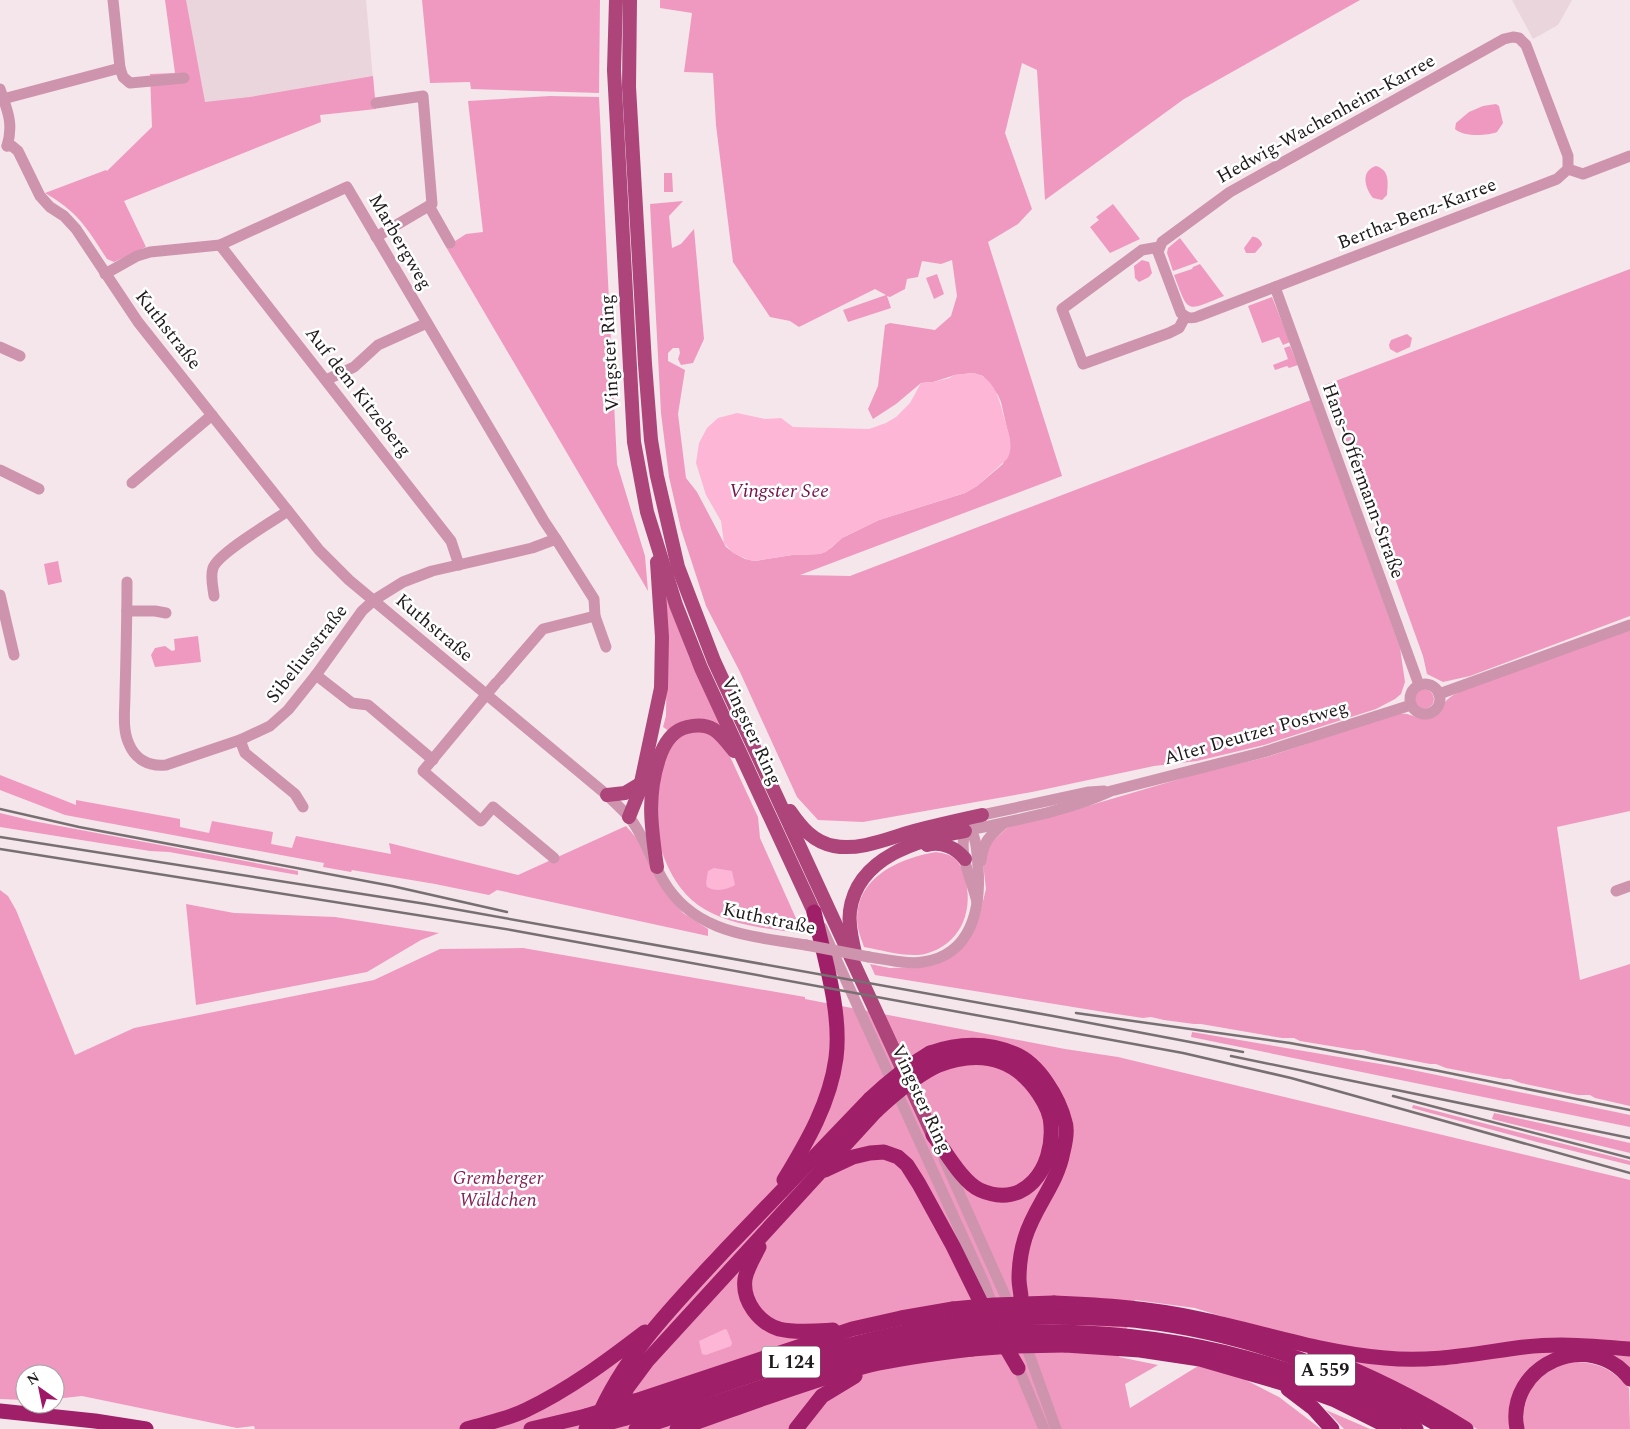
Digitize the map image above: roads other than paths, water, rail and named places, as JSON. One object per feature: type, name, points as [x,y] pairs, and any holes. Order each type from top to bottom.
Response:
[{"type":"highway","points":[[767,1206],[813,1130],[824,1105],[836,1058],[835,1014],[831,986],[814,912]]},
{"type":"highway","points":[[589,1425],[628,1361],[667,1314],[767,1206],[874,1105],[905,1086],[945,1048],[977,1044],[996,1047],[1017,1054],[1030,1064],[1047,1083],[1056,1098],[1066,1124],[1064,1151],[1059,1172],[1032,1220],[1025,1238],[1020,1272],[1021,1300],[1018,1326]]},
{"type":"highway","points":[[933,1060],[982,1058],[1000,1060],[1016,1068],[1034,1086],[1047,1109],[1052,1125],[1050,1153],[1043,1171],[1030,1185],[1017,1193],[1000,1195],[979,1190],[966,1179],[934,1135]]},
{"type":"highway","points":[[610,1429],[619,1403],[627,1388],[647,1361],[819,1173],[874,1105]]},
{"type":"highway","points":[[819,1173],[853,1157],[870,1153],[884,1152],[898,1158],[907,1165],[953,1246],[983,1309],[1018,1368]]},
{"type":"highway","points":[[771,1227],[752,1261],[745,1280],[746,1293],[751,1307],[762,1321],[779,1329],[803,1331],[852,1329]]},
{"type":"highway","points":[[796,1429],[822,1396],[839,1385],[858,1374],[923,1354],[963,1329],[994,1305],[1094,1332],[1192,1337]]},
{"type":"highway","points":[[531,1429],[589,1425],[636,1401],[852,1329],[901,1318],[963,1329],[1012,1346],[1059,1324],[1106,1306],[1190,1317],[1351,1354],[1418,1360],[1450,1358],[1525,1347],[1554,1345],[1630,1349]]},
{"type":"highway","points":[[467,1429],[524,1411],[572,1385],[601,1366],[667,1314]]},
{"type":"highway","points":[[1059,1324],[1108,1347],[1200,1359],[1278,1382],[1335,1400],[1393,1429]]},
{"type":"highway","name":"L 124","points":[[589,1425],[631,1423],[784,1364],[844,1346],[901,1333],[963,1329]]},
{"type":"highway","points":[[1262,1334],[1347,1366],[1431,1408],[1466,1429]]},
{"type":"highway","name":"A 559","points":[[1192,1337],[1300,1375],[1351,1396],[1398,1418],[1416,1429]]},
{"type":"highway","name":"A 559","points":[[1192,1337],[1255,1345],[1348,1378],[1405,1406],[1445,1429]]},
{"type":"highway","points":[[677,1429],[834,1375],[923,1354]]},
{"type":"highway","points":[[1517,1429],[1515,1421],[1521,1390],[1541,1367],[1555,1360],[1570,1355],[1584,1354],[1600,1357],[1612,1362],[1625,1372],[1630,1379]]},
{"type":"highway","points":[[1278,1382],[1313,1408],[1332,1429]]},
{"type":"highway","points":[[0,1411],[95,1421],[146,1429]]},
{"type":"main road","name":"Vingster Ring","points":[[616,0],[614,70],[634,442],[647,512],[676,605],[701,668],[814,912]]},
{"type":"main road","name":"Vingster Ring","points":[[630,0],[629,87],[644,364],[651,440],[657,476],[678,567],[698,623],[767,777],[934,1135]]},
{"type":"main road","points":[[629,817],[640,784],[661,688],[662,636],[655,536]]},
{"type":"main road","points":[[657,867],[651,822],[650,796],[657,765],[664,746],[672,734],[682,728],[696,725],[708,726],[719,732],[747,767]]},
{"type":"main road","points":[[767,777],[797,821],[809,835],[834,846],[849,847],[871,843],[982,815]]},
{"type":"main road","points":[[607,795],[625,792],[640,784]]},
{"type":"main road","points":[[629,817],[638,813],[650,796]]},
{"type":"main road","points":[[950,822],[968,829]]},
{"type":"main road","points":[[858,971],[850,926],[850,912],[853,897],[861,881],[871,869],[895,853],[919,843],[968,829]]},
{"type":"main road","points":[[895,853],[934,843],[956,850],[965,859]]},
{"type":"street","points":[[112,0],[120,68],[123,77],[130,83],[184,78]]},
{"type":"street","name":"Hedwig-Wachenheim-Karree","points":[[1159,247],[1162,242],[1230,192],[1504,39],[1513,37],[1519,38],[1526,45],[1568,156],[1568,169]]},
{"type":"street","points":[[2,94],[120,68]]},
{"type":"street","name":"Kuthstraße","points":[[2,94],[11,125],[11,134],[4,149]]},
{"type":"street","points":[[376,103],[423,96],[432,204],[376,237]]},
{"type":"street","name":"Kuthstraße","points":[[4,149],[12,146],[18,151],[40,196],[76,229],[138,322],[319,550],[349,580],[607,795],[629,817],[662,879],[678,901],[689,911],[705,922],[735,932],[869,957],[922,962],[944,955],[962,941],[970,929],[975,916],[979,882],[977,856],[968,829]]},
{"type":"street","points":[[1568,169],[1583,174],[1630,156]]},
{"type":"street","name":"Bertha-Benz-Karree","points":[[1185,318],[1199,316],[1275,288],[1423,229],[1557,179],[1568,169]]},
{"type":"street","name":"Marbergweg","points":[[105,274],[137,256],[150,252],[220,245],[347,187],[544,521],[594,599],[595,616],[606,647]]},
{"type":"street","points":[[429,206],[450,243]]},
{"type":"street","name":"Auf dem Kitzeberg","points":[[220,245],[451,541],[458,565]]},
{"type":"street","points":[[1159,247],[1158,252],[1177,307],[1185,318],[1179,328],[1083,364],[1062,309],[1142,250],[1159,247]]},
{"type":"street","name":"Hans-Offermann-Straße","points":[[1275,288],[1419,686]]},
{"type":"street","points":[[326,380],[354,366],[378,345],[427,323]]},
{"type":"street","points":[[0,347],[20,356]]},
{"type":"street","points":[[132,483],[212,415]]},
{"type":"street","points":[[0,470],[39,489]]},
{"type":"street","points":[[214,596],[212,581],[213,569],[216,563],[245,539],[288,511]]},
{"type":"street","points":[[374,600],[417,576],[532,548],[556,538]]},
{"type":"street","name":"Sibeliusstraße","points":[[126,582],[127,742],[136,756],[145,762],[158,766],[240,740],[270,726],[288,710],[362,611],[374,600]]},
{"type":"street","points":[[0,595],[5,641],[14,655]]},
{"type":"street","points":[[127,611],[166,613]]},
{"type":"street","points":[[554,858],[493,807],[481,821],[423,771],[486,694],[543,629],[595,616]]},
{"type":"street","points":[[1439,694],[1630,625]]},
{"type":"street","points":[[316,674],[352,703],[368,705],[433,760]]},
{"type":"street","points":[[1419,686],[1431,686],[1439,694],[1438,706],[1430,714],[1418,713],[1410,705],[1411,693],[1419,686]]},
{"type":"street","name":"Alter Deutzer Postweg","points":[[968,829],[1006,822],[1089,801],[1111,791],[1264,752],[1410,705]]},
{"type":"street","points":[[240,740],[245,753],[295,794],[303,807]]},
{"type":"street","name":"Alter Deutzer Postweg","points":[[982,815],[1088,792],[1111,791]]},
{"type":"street","points":[[968,829],[970,823],[982,815]]},
{"type":"street","points":[[979,882],[984,844],[991,834],[1006,822]]},
{"type":"street","name":"Kuthstraße","points":[[968,829],[964,845],[965,859],[977,902]]},
{"type":"street","points":[[1616,892],[1630,886]]},
{"type":"street","name":"Vingster Ring","points":[[814,912],[984,1283],[1044,1429]]},
{"type":"street","name":"Vingster Ring","points":[[934,1135],[1018,1326],[1056,1429]]},
{"type":"water","name":"Vingster See","points":[[973,373],[981,375],[992,385],[996,392],[1010,440],[1010,450],[1007,459],[977,486],[965,493],[879,520],[842,538],[826,552],[820,554],[792,555],[755,561],[733,553],[724,543],[721,521],[706,495],[696,463],[699,443],[707,428],[718,418],[737,413],[765,419],[781,418],[793,427],[869,429],[896,417],[910,403],[921,383],[950,378],[953,375]]},
{"type":"water","points":[[714,868],[732,871],[735,885],[721,890],[707,887],[708,871]]},
{"type":"water","points":[[725,1329],[732,1343],[731,1346],[706,1355],[702,1354],[699,1341]]},
{"type":"railway","points":[[0,809],[79,827],[392,886],[507,912]]},
{"type":"railway","points":[[0,837],[426,904],[1053,1016],[1243,1052]]},
{"type":"railway","points":[[0,849],[511,930],[1183,1053],[1291,1078],[1630,1173]]},
{"type":"railway","points":[[1076,1013],[1290,1043],[1630,1110]]},
{"type":"railway","points":[[1231,1056],[1630,1138]]},
{"type":"railway","points":[[1393,1096],[1630,1158]]},
{"type":"park label","name":"Gremberger Wäldchen","points":[[498,1189]]}]
